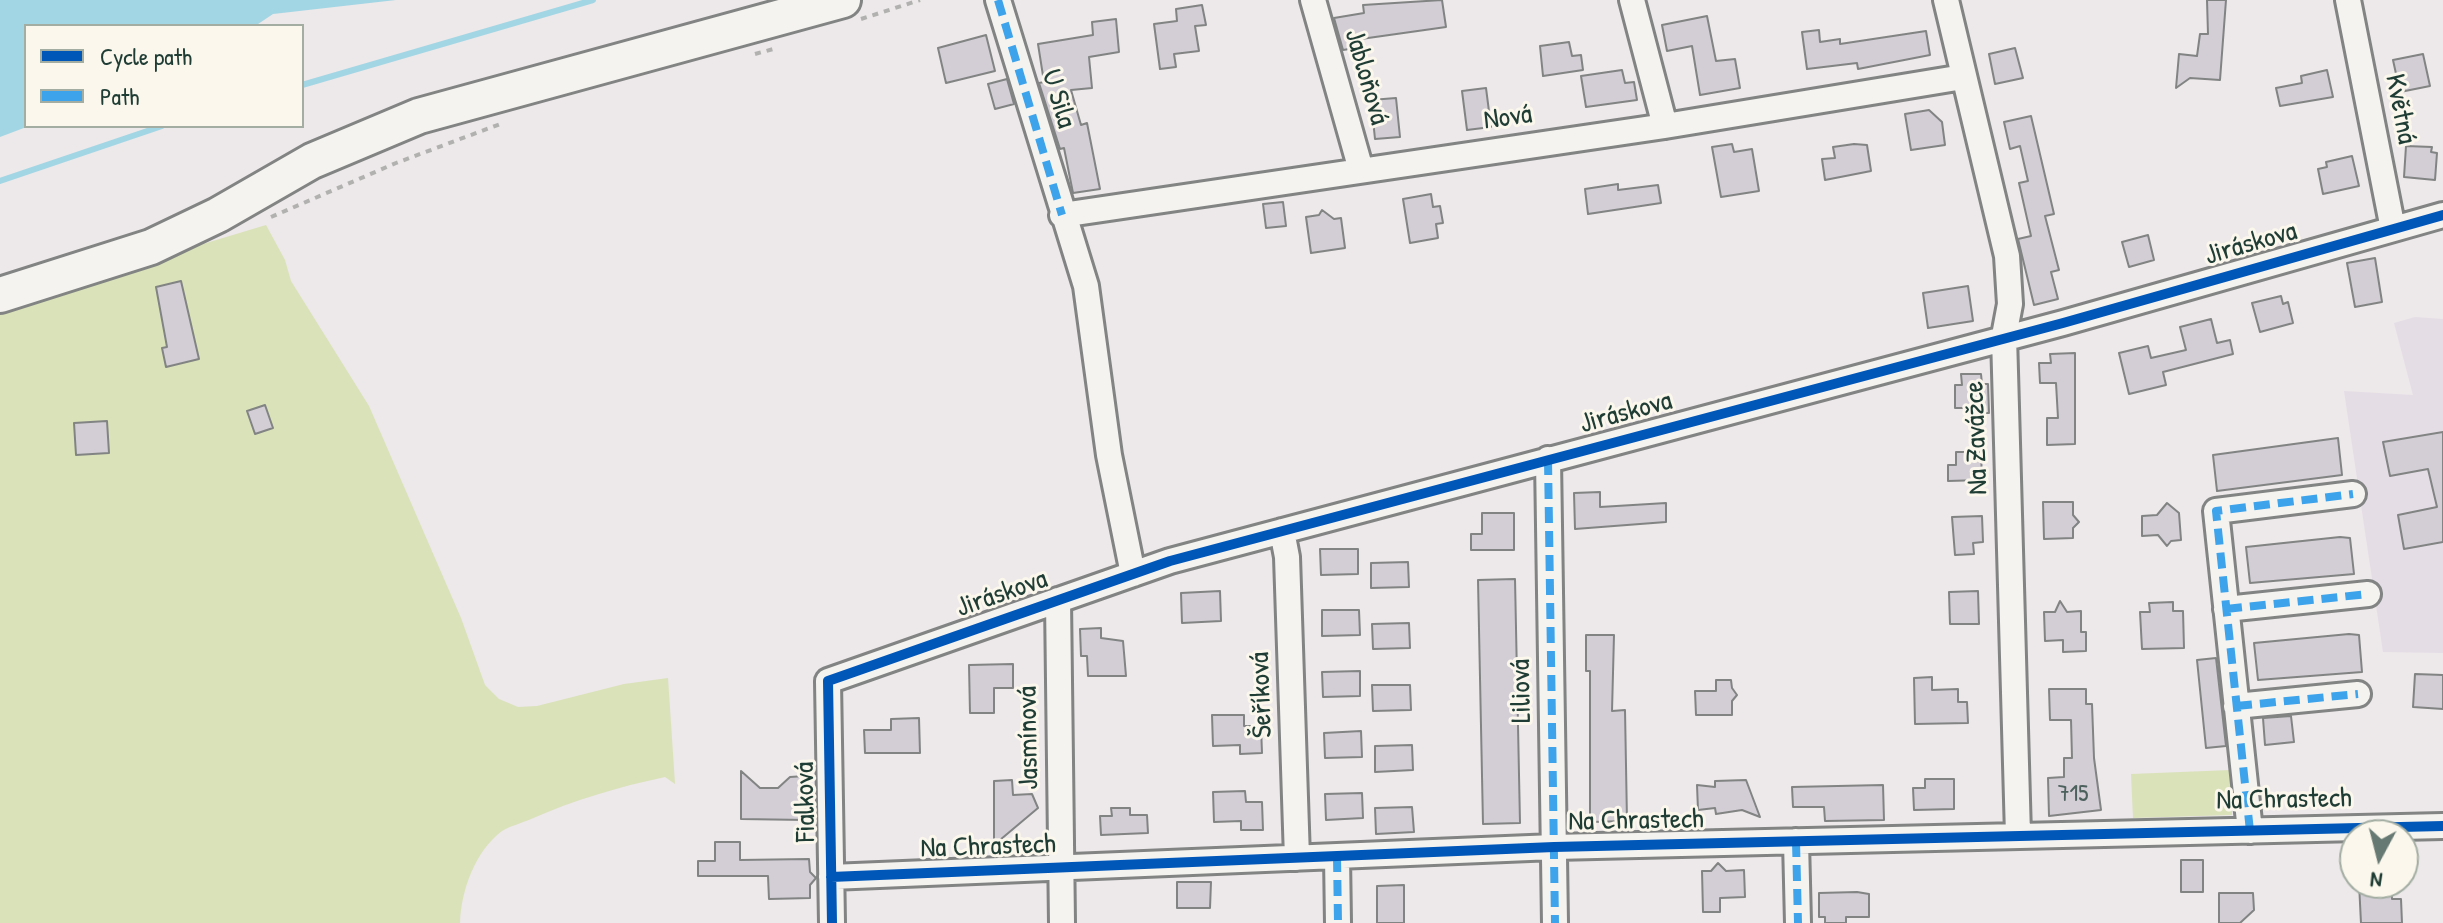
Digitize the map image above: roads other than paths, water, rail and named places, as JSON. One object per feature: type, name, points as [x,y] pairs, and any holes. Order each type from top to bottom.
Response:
[{"type":"main road","points":[[0,295],[151,247],[218,215],[312,161],[419,116],[851,10]]},
{"type":"street","name":"U Sila","points":[[998,0],[1086,286],[1109,455],[1133,574]]},
{"type":"street","name":"Jabloňová","points":[[1313,0],[1361,170]]},
{"type":"street","points":[[1632,0],[1665,126]]},
{"type":"street","name":"Na Zavážce","points":[[1946,0],[2007,256],[2010,304],[2004,336],[2018,835]]},
{"type":"street","name":"Květná","points":[[2348,0],[2393,229]]},
{"type":"street","name":"Nová","points":[[1062,215],[1665,126],[1963,77]]},
{"type":"street","name":"Jiráskova","points":[[828,681],[1133,574],[1282,531],[2443,215]]},
{"type":"street","name":"Liliová","points":[[1548,459],[1555,923]]},
{"type":"street","points":[[2250,831],[2216,511],[2353,494]]},
{"type":"street","name":"Šeříková","points":[[1282,531],[1287,557],[1297,858]]},
{"type":"street","points":[[2226,609],[2368,594]]},
{"type":"street","name":"Jasmínová","points":[[1058,600],[1062,923]]},
{"type":"street","name":"Fialková","points":[[828,681],[832,923]]},
{"type":"street","points":[[2236,706],[2358,694]]},
{"type":"street","name":"Na Chrastech","points":[[831,877],[1554,847],[2443,826]]},
{"type":"street","points":[[1796,841],[1798,923]]},
{"type":"street","points":[[1337,856],[1338,923]]},
{"type":"water","points":[[0,0],[396,0],[273,14],[258,24],[24,24],[24,128],[0,137]]},
{"type":"waterway","points":[[304,84],[593,0]]},
{"type":"waterway","points":[[0,181],[156,128]]}]
